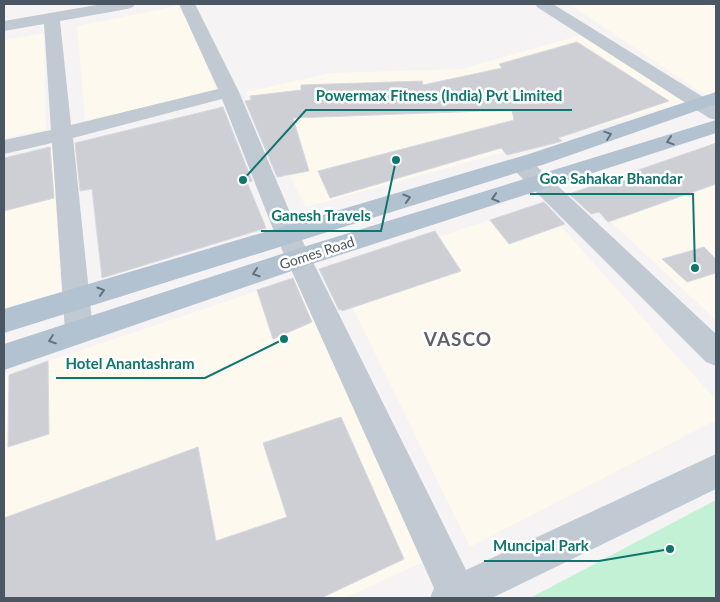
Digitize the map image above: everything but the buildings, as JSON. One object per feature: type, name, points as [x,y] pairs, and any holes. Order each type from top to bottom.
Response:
[{"type":"main road","name":"Gomes Road","points":[[4,320],[711,105]]},
{"type":"main road","name":"Gomes Road","points":[[4,357],[300,258],[716,126]]},
{"type":"street","points":[[4,26],[127,4]]},
{"type":"street","points":[[187,4],[229,92],[287,234],[300,258],[455,597],[716,471]]},
{"type":"street","points":[[543,4],[711,105]]},
{"type":"street","points":[[52,18],[79,331]]},
{"type":"street","points":[[4,147],[229,92]]},
{"type":"street","points":[[521,164],[716,353]]},
{"type":"shaded area","points":[[569,4],[716,4],[716,92],[707,96]]},
{"type":"shaded area","points":[[182,5],[217,91],[85,121],[77,26]]},
{"type":"shaded area","points":[[44,33],[46,129],[4,138],[4,40]]},
{"type":"shaded area","points":[[581,35],[685,102],[306,207],[246,92],[330,73],[462,69]]},
{"type":"shaded area","points":[[716,141],[716,320],[581,194]]},
{"type":"shaded area","points":[[53,149],[61,292],[4,308],[4,159]]},
{"type":"shaded area","points":[[540,203],[716,400],[716,420],[470,547],[335,272]]},
{"type":"shaded area","points":[[295,278],[427,560],[345,598],[4,598],[4,376]]},
{"type":"green space","points":[[716,500],[716,598],[530,598]]},
{"type":"place","name":"Ganesh Travels","points":[[396,160]]},
{"type":"place","name":"Powermax Fitness (India) Pvt Limited","points":[[243,180]]},
{"type":"place","name":"Goa Sahakar Bhandar","points":[[695,268]]},
{"type":"place","name":"Hotel Anantashram","points":[[284,339]]},
{"type":"place","name":"Muncipal Park","points":[[670,549]]},
{"type":"district","name":"VASCO","points":[[458,339]]}]
